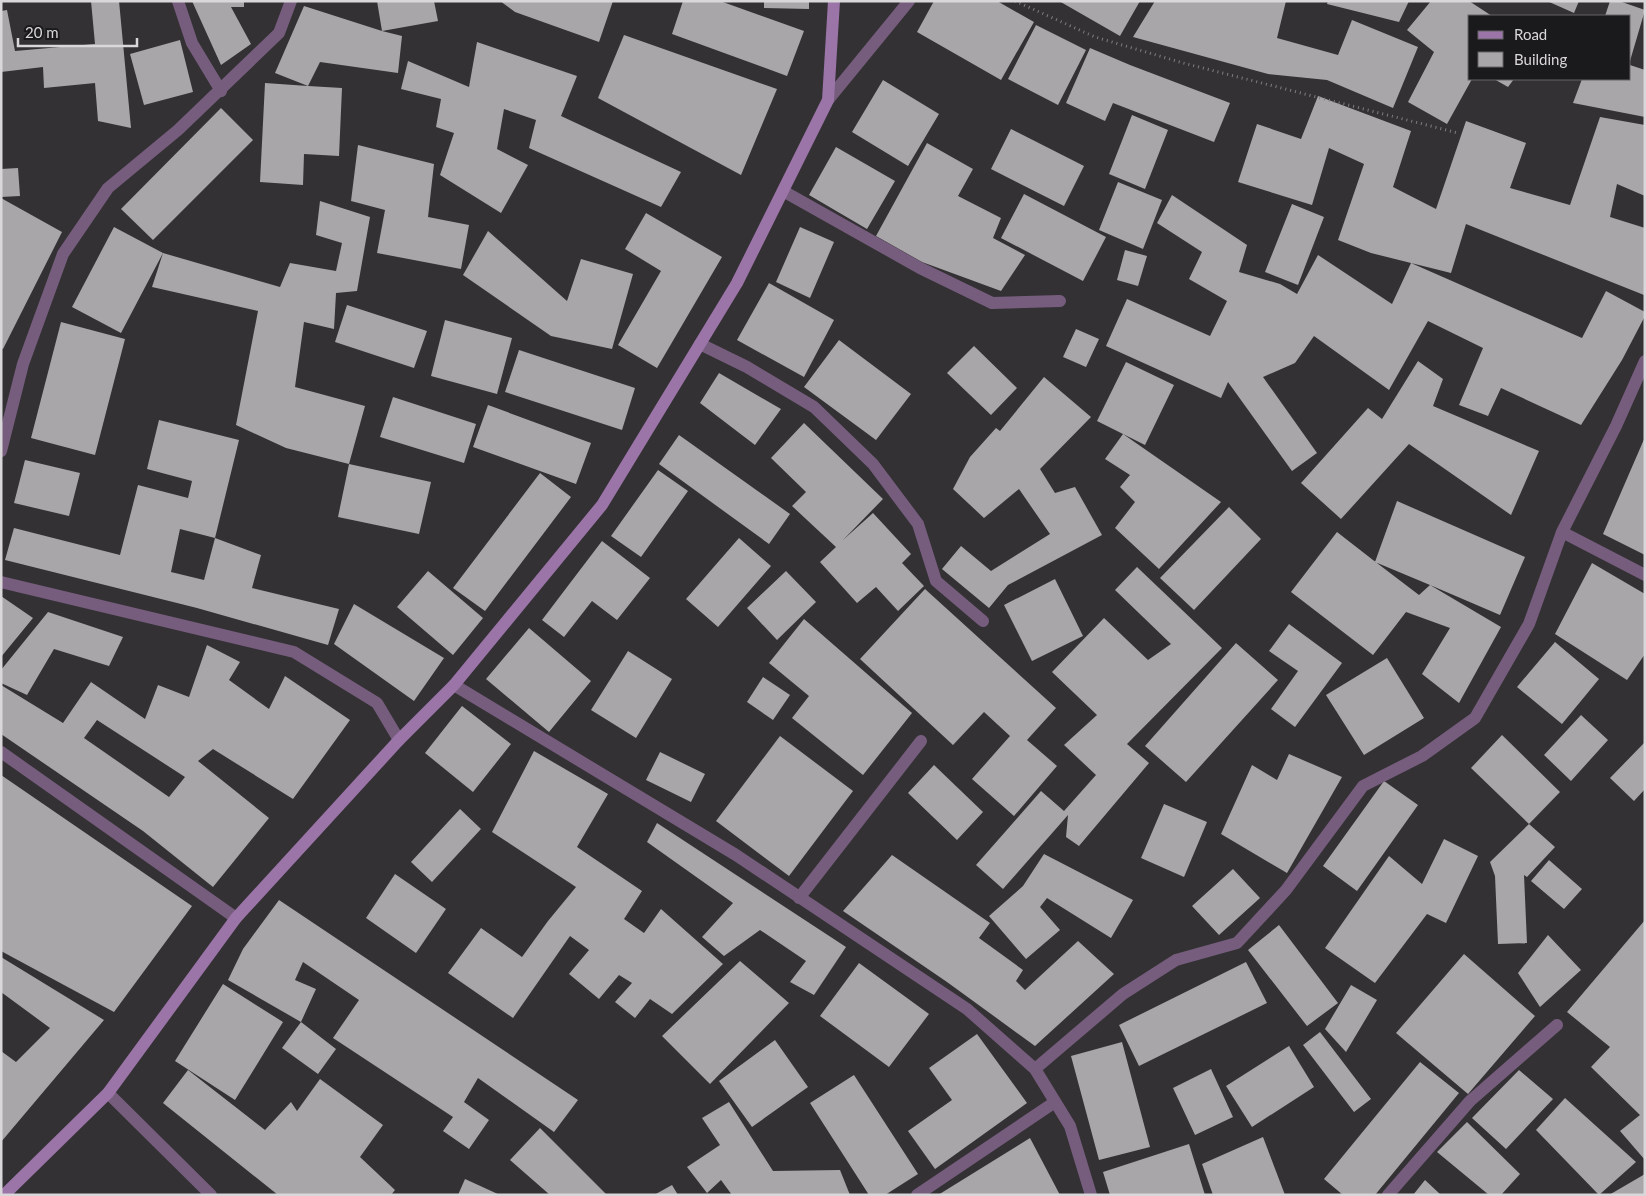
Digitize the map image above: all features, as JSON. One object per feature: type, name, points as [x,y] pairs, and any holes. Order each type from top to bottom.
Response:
[{"type":"street","points":[[178,1],[192,43],[221,91]]},
{"type":"street","points":[[1,451],[23,364],[64,254],[108,188],[221,91],[279,33],[291,1]]},
{"type":"street","points":[[828,100],[834,1]]},
{"type":"street","points":[[4,1195],[108,1093],[236,918],[399,740],[454,685],[602,506],[737,283],[828,100],[909,1]]},
{"type":"street","points":[[782,191],[920,268],[992,302],[1060,301]]},
{"type":"street","points":[[700,344],[747,367],[814,407],[874,464],[918,524],[936,581],[983,621]]},
{"type":"street","points":[[1034,1069],[1123,994],[1176,960],[1237,943],[1286,890],[1363,786],[1422,756],[1475,718],[1528,624],[1562,532],[1616,426],[1645,361]]},
{"type":"street","points":[[1562,532],[1645,575]]},
{"type":"street","points":[[1,582],[294,652],[377,703],[399,740]]},
{"type":"street","points":[[454,685],[736,855],[967,1009],[1034,1069],[1070,1126],[1091,1195]]},
{"type":"street","points":[[800,898],[920,741]]},
{"type":"street","points":[[1,752],[236,918]]},
{"type":"street","points":[[1388,1195],[1470,1101],[1557,1025]]},
{"type":"street","points":[[108,1093],[211,1195]]},
{"type":"street","points":[[918,1195],[1055,1102]]},
{"type":"path","points":[[1015,1],[1095,38],[1183,63],[1458,133]]},
{"type":"building","points":[[91,1],[119,1],[131,128],[98,121],[95,83],[44,88],[43,67],[1,72],[1,11],[7,10],[15,51],[95,44]]},
{"type":"building","points":[[192,1],[244,1],[244,7],[231,7],[251,44],[221,65]]},
{"type":"building","points":[[377,1],[434,1],[438,21],[382,31]]},
{"type":"building","points":[[500,1],[613,1],[599,42],[515,12]]},
{"type":"building","points":[[683,1],[720,1],[804,31],[787,76],[672,34]]},
{"type":"building","points":[[764,1],[809,1],[809,9],[764,8]]},
{"type":"building","points":[[934,1],[997,1],[1034,22],[1001,80],[917,32]]},
{"type":"building","points":[[1059,1],[1140,1],[1120,36]]},
{"type":"building","points":[[1155,1],[1286,1],[1277,38],[1338,55],[1352,20],[1418,47],[1393,108],[1327,80],[1268,74],[1133,37]]},
{"type":"building","points":[[1328,1],[1409,1],[1399,22],[1327,4]]},
{"type":"building","points":[[1431,1],[1469,1],[1490,15],[1468,15],[1468,80],[1471,80],[1447,124],[1408,102],[1434,52],[1407,30]]},
{"type":"building","points":[[1547,1],[1579,1],[1574,13]]},
{"type":"building","points":[[1610,1],[1619,1],[1645,10],[1631,58],[1631,15],[1605,15]]},
{"type":"building","points":[[304,6],[402,36],[398,73],[320,62],[308,86],[275,73]]},
{"type":"building","points":[[1036,25],[1086,50],[1058,105],[1008,79]]},
{"type":"building","points":[[624,35],[777,89],[741,175],[598,98]]},
{"type":"building","points":[[180,40],[193,92],[144,105],[130,54]]},
{"type":"building","points":[[477,42],[577,76],[561,116],[681,172],[661,207],[529,148],[536,120],[504,109],[497,149],[528,165],[501,213],[440,175],[454,133],[436,127],[441,99],[401,89],[408,61],[469,87]]},
{"type":"building","points":[[1090,48],[1230,103],[1214,142],[1113,103],[1105,121],[1066,103]]},
{"type":"building","points":[[1631,65],[1645,70],[1645,117],[1573,103],[1582,80],[1631,80]]},
{"type":"building","points":[[883,80],[939,114],[908,166],[852,132]]},
{"type":"building","points":[[1496,80],[1513,80],[1508,87]]},
{"type":"building","points":[[265,83],[342,88],[339,156],[304,154],[303,185],[260,182]]},
{"type":"building","points":[[1318,96],[1411,131],[1393,187],[1436,209],[1466,121],[1526,143],[1510,188],[1570,205],[1600,117],[1645,125],[1645,196],[1617,184],[1610,217],[1645,228],[1644,295],[1466,224],[1451,273],[1371,253],[1338,240],[1364,164],[1329,148],[1312,205],[1238,182],[1257,124],[1301,139]]},
{"type":"building","points":[[221,108],[253,140],[153,240],[121,209]]},
{"type":"building","points":[[1132,115],[1168,130],[1145,189],[1109,174]]},
{"type":"building","points":[[1011,129],[1084,166],[1064,206],[991,169]]},
{"type":"building","points":[[927,143],[973,169],[958,196],[1001,218],[993,238],[1025,255],[1001,291],[922,262],[876,236]]},
{"type":"building","points":[[358,145],[434,164],[428,217],[469,225],[461,269],[377,253],[385,210],[351,201]]},
{"type":"building","points":[[836,147],[895,181],[867,229],[809,195]]},
{"type":"building","points":[[18,168],[20,196],[1,197],[1,169]]},
{"type":"building","points":[[1118,182],[1162,200],[1143,249],[1099,230]]},
{"type":"building","points":[[1024,194],[1106,237],[1083,281],[1001,238]]},
{"type":"building","points":[[1172,195],[1247,245],[1239,272],[1280,284],[1297,294],[1318,255],[1392,304],[1411,263],[1582,338],[1606,291],[1645,312],[1645,316],[1622,360],[1581,425],[1501,388],[1488,416],[1459,405],[1483,348],[1428,321],[1389,390],[1314,336],[1295,363],[1263,377],[1317,453],[1292,471],[1228,382],[1221,398],[1106,346],[1127,299],[1210,336],[1227,301],[1189,279],[1202,252],[1157,223]]},
{"type":"building","points":[[1,198],[62,232],[3,349],[1,348]]},
{"type":"building","points":[[320,201],[370,217],[357,291],[336,293],[334,329],[304,322],[295,387],[365,406],[349,464],[286,448],[236,425],[258,311],[152,287],[163,253],[280,287],[290,263],[336,271],[342,243],[316,235]]},
{"type":"building","points":[[1292,204],[1324,217],[1298,285],[1265,272]]},
{"type":"building","points":[[646,213],[722,257],[657,368],[618,345],[661,271],[625,249]]},
{"type":"building","points":[[114,227],[163,253],[121,333],[72,307]]},
{"type":"building","points":[[800,227],[834,242],[810,298],[776,282]]},
{"type":"building","points":[[488,231],[567,301],[581,259],[633,274],[612,349],[551,336],[463,275]]},
{"type":"building","points":[[1125,250],[1147,256],[1138,286],[1117,280]]},
{"type":"building","points":[[769,283],[834,320],[804,377],[737,340]]},
{"type":"building","points":[[347,305],[427,331],[414,368],[335,342]]},
{"type":"building","points":[[445,320],[512,338],[497,394],[431,376]]},
{"type":"building","points":[[61,322],[125,339],[95,455],[31,438]]},
{"type":"building","points":[[1076,329],[1099,339],[1086,367],[1063,357]]},
{"type":"building","points":[[839,340],[911,394],[876,440],[804,387]]},
{"type":"building","points":[[974,346],[1017,388],[991,415],[947,373]]},
{"type":"building","points":[[519,350],[635,388],[622,430],[505,392]]},
{"type":"building","points":[[1418,361],[1443,379],[1433,406],[1539,451],[1511,515],[1409,444],[1341,519],[1301,483],[1368,408],[1382,419]]},
{"type":"building","points":[[1126,362],[1174,385],[1145,445],[1097,421]]},
{"type":"building","points":[[719,373],[781,409],[755,445],[700,403]]},
{"type":"building","points":[[1044,377],[1091,417],[1040,469],[1055,493],[1075,487],[1102,535],[1008,585],[989,608],[942,569],[961,546],[991,571],[1050,534],[1019,489],[984,518],[953,489],[970,457],[996,428],[1000,431]]},
{"type":"building","points":[[393,397],[476,424],[464,463],[380,437]]},
{"type":"building","points":[[488,405],[591,443],[576,484],[473,447]]},
{"type":"building","points":[[159,420],[239,440],[215,538],[261,555],[252,588],[339,609],[328,645],[197,608],[5,560],[14,528],[120,555],[138,485],[188,498],[192,481],[147,469]],"holes":[[[180,529],[215,538],[204,580],[171,572]]]},
{"type":"building","points":[[804,423],[883,499],[843,540],[873,513],[911,554],[902,563],[924,586],[898,611],[876,587],[857,603],[820,562],[836,547],[792,506],[806,492],[771,458]]},
{"type":"building","points":[[1123,434],[1221,502],[1159,569],[1115,528],[1135,502],[1120,487],[1130,475],[1105,459]]},
{"type":"building","points":[[679,435],[790,514],[769,544],[659,464]]},
{"type":"building","points":[[1645,437],[1645,555],[1603,534]]},
{"type":"building","points":[[25,460],[80,473],[69,516],[14,503]]},
{"type":"building","points":[[349,464],[431,482],[419,534],[338,517]]},
{"type":"building","points":[[658,470],[688,491],[641,557],[611,536]]},
{"type":"building","points":[[540,473],[571,497],[485,611],[453,588]]},
{"type":"building","points":[[1397,501],[1525,557],[1500,615],[1430,585],[1501,627],[1459,703],[1422,674],[1450,628],[1406,612],[1373,655],[1291,592],[1337,532],[1375,562]],"holes":[[[1376,563],[1430,585],[1419,595]]]},
{"type":"building","points":[[1229,507],[1261,539],[1194,610],[1160,578]]},
{"type":"building","points":[[739,538],[771,566],[718,627],[686,599]]},
{"type":"building","points":[[602,541],[650,578],[617,620],[592,601],[564,637],[542,620]]},
{"type":"building","points":[[1592,563],[1645,594],[1645,654],[1627,680],[1555,634]]},
{"type":"building","points":[[1137,567],[1222,648],[1127,744],[1149,763],[1079,846],[1066,837],[1068,815],[1003,889],[976,865],[1041,791],[1064,811],[1096,775],[1064,745],[1097,715],[1052,672],[1104,618],[1148,660],[1171,644],[1115,590]]},
{"type":"building","points":[[428,571],[483,618],[453,655],[397,607]]},
{"type":"building","points":[[786,571],[816,602],[777,640],[747,608]]},
{"type":"building","points":[[1055,579],[1083,636],[1032,661],[1004,605]]},
{"type":"building","points":[[925,589],[1056,708],[1027,740],[1057,766],[1014,816],[972,779],[1010,736],[984,712],[953,745],[860,659]]},
{"type":"building","points":[[1,596],[33,618],[1,657]]},
{"type":"building","points":[[354,604],[444,658],[414,701],[334,644]]},
{"type":"building","points":[[48,612],[123,637],[109,666],[54,649],[27,695],[1,683],[1,670]]},
{"type":"building","points":[[804,619],[912,713],[863,775],[792,718],[809,696],[769,663]]},
{"type":"building","points":[[1289,624],[1342,663],[1295,727],[1271,709],[1298,671],[1269,651]]},
{"type":"building","points":[[529,628],[591,681],[549,732],[486,679]]},
{"type":"building","points":[[1555,642],[1599,679],[1562,724],[1517,687]]},
{"type":"building","points":[[1236,643],[1278,680],[1186,782],[1145,746]]},
{"type":"building","points":[[207,645],[240,662],[229,680],[269,709],[285,676],[350,720],[293,799],[213,749],[198,761],[269,818],[213,887],[143,831],[1,734],[1,685],[63,723],[91,682],[145,719],[158,685],[189,697]],"holes":[[[97,720],[185,777],[169,797],[84,738]]]},
{"type":"building","points":[[628,651],[672,679],[636,738],[591,710]]},
{"type":"building","points":[[1387,658],[1424,718],[1364,755],[1326,695]]},
{"type":"building","points":[[763,677],[790,695],[773,720],[747,702]]},
{"type":"building","points":[[462,706],[511,744],[473,792],[425,753]]},
{"type":"building","points":[[1581,715],[1608,740],[1571,781],[1544,755]]},
{"type":"building","points":[[1502,735],[1560,792],[1529,824],[1471,768]]},
{"type":"building","points":[[780,736],[853,791],[789,876],[716,821]]},
{"type":"building","points":[[1645,742],[1645,789],[1634,801],[1610,778]]},
{"type":"building","points":[[534,751],[608,794],[577,847],[642,891],[624,919],[644,933],[661,909],[723,964],[672,1014],[650,999],[635,1018],[615,1002],[632,983],[619,975],[599,999],[569,974],[589,950],[570,936],[513,1018],[448,973],[481,928],[522,957],[576,887],[492,832]]},
{"type":"building","points":[[660,752],[705,774],[691,802],[646,780]]},
{"type":"building","points":[[1289,754],[1342,777],[1287,873],[1221,834],[1252,765],[1277,780]]},
{"type":"building","points":[[934,765],[983,812],[957,840],[908,793]]},
{"type":"building","points":[[1,775],[192,906],[114,1012],[1,951]]},
{"type":"building","points":[[1384,781],[1418,805],[1357,891],[1323,866]]},
{"type":"building","points":[[1164,804],[1207,822],[1184,877],[1141,858]]},
{"type":"building","points":[[460,809],[481,829],[432,882],[411,862]]},
{"type":"building","points":[[657,823],[846,947],[814,995],[790,982],[806,961],[760,930],[724,956],[702,937],[733,903],[647,842]]},
{"type":"building","points":[[1529,824],[1555,847],[1527,877],[1524,875],[1527,943],[1498,944],[1495,876],[1490,862]]},
{"type":"building","points":[[1444,839],[1478,856],[1446,923],[1427,914],[1375,983],[1325,948],[1389,856],[1422,884]]},
{"type":"building","points":[[1044,854],[1133,900],[1111,938],[1047,898],[1040,907],[1060,930],[1026,959],[989,916],[1023,886]]},
{"type":"building","points":[[892,855],[990,923],[979,938],[1023,970],[1016,981],[1025,990],[1078,941],[1114,974],[1035,1046],[947,982],[843,911]]},
{"type":"building","points":[[1549,860],[1582,889],[1564,909],[1531,881]]},
{"type":"building","points":[[1233,869],[1260,898],[1219,935],[1192,906]]},
{"type":"building","points":[[395,874],[446,909],[416,953],[366,918]]},
{"type":"building","points":[[279,900],[578,1100],[554,1132],[478,1078],[464,1102],[489,1120],[469,1149],[443,1131],[453,1117],[333,1038],[359,1000],[303,962],[295,980],[316,989],[301,1022],[228,980],[243,949]]},
{"type":"building","points":[[1645,920],[1645,1160],[1620,1131],[1640,1115],[1591,1067],[1610,1047],[1567,1012]]},
{"type":"building","points":[[1279,925],[1338,1003],[1307,1026],[1248,950]]},
{"type":"building","points":[[1548,935],[1581,970],[1540,1007],[1518,973]]},
{"type":"building","points":[[1464,954],[1535,1016],[1468,1094],[1396,1033]]},
{"type":"building","points":[[1,957],[104,1020],[1,1142],[1,1051],[16,1062],[50,1028],[1,992]]},
{"type":"building","points":[[740,961],[789,1003],[710,1084],[662,1036]]},
{"type":"building","points":[[1246,962],[1267,1003],[1139,1066],[1119,1025]]},
{"type":"building","points":[[859,963],[929,1014],[889,1067],[820,1016]]},
{"type":"building","points":[[223,984],[283,1022],[235,1100],[175,1061]]},
{"type":"building","points":[[1351,985],[1377,1000],[1346,1052],[1325,1029]]},
{"type":"building","points":[[301,1022],[336,1049],[318,1074],[282,1048]]},
{"type":"building","points":[[1320,1032],[1371,1099],[1354,1112],[1303,1045]]},
{"type":"building","points":[[977,1034],[1027,1103],[935,1169],[908,1131],[952,1100],[929,1068]]},
{"type":"building","points":[[775,1040],[808,1087],[752,1127],[719,1081]]},
{"type":"building","points":[[1122,1042],[1150,1147],[1099,1160],[1071,1056]]},
{"type":"building","points":[[1289,1046],[1314,1087],[1252,1127],[1226,1086]]},
{"type":"building","points":[[1420,1062],[1459,1093],[1375,1195],[1343,1195],[1324,1179]]},
{"type":"building","points":[[1211,1069],[1233,1117],[1195,1135],[1173,1088]]},
{"type":"building","points":[[188,1070],[265,1130],[291,1102],[297,1111],[320,1079],[383,1125],[360,1157],[395,1190],[391,1195],[278,1195],[163,1103]]},
{"type":"building","points":[[1519,1070],[1553,1099],[1506,1149],[1472,1118]]},
{"type":"building","points":[[854,1075],[918,1174],[885,1195],[869,1195],[810,1103]]},
{"type":"building","points":[[1565,1098],[1636,1162],[1599,1195],[1536,1130]]},
{"type":"building","points":[[729,1102],[773,1171],[840,1170],[850,1195],[732,1195],[721,1180],[707,1193],[687,1167],[720,1145],[702,1118]]},
{"type":"building","points":[[1467,1122],[1520,1174],[1501,1195],[1489,1195],[1437,1152]]},
{"type":"building","points":[[540,1128],[607,1195],[550,1195],[510,1160]]},
{"type":"building","points":[[1263,1137],[1285,1195],[1213,1195],[1202,1164]]},
{"type":"building","points":[[1030,1138],[1060,1195],[938,1195]]},
{"type":"building","points":[[1189,1144],[1205,1195],[1110,1195],[1103,1172]]},
{"type":"building","points":[[1645,1174],[1645,1195],[1609,1195]]},
{"type":"building","points":[[465,1179],[500,1195],[458,1195]]},
{"type":"building","points":[[1425,1180],[1441,1195],[1413,1195]]},
{"type":"building","points":[[672,1185],[678,1195],[654,1195]]}]
